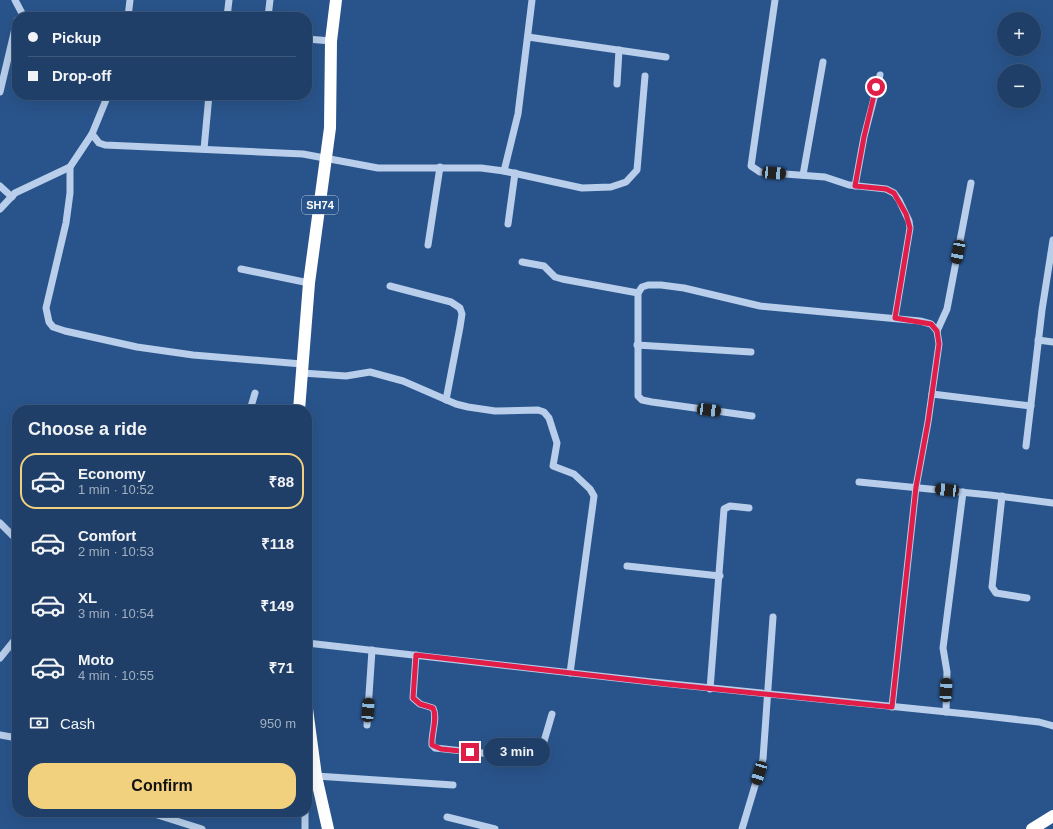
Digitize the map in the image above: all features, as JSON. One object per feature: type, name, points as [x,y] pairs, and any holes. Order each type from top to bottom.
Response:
[{"type":"highway","name":"SH74","points":[[299,405],[309,283],[327,158],[332,97],[331,41],[336,0]]},
{"type":"highway","points":[[312,777],[328,829]]},
{"type":"highway","points":[[1032,829],[1053,816]]},
{"type":"street","points":[[15,0],[19,12]]},
{"type":"street","points":[[129,12],[130,0]]},
{"type":"street","points":[[228,12],[229,0]]},
{"type":"street","points":[[269,12],[270,0]]},
{"type":"street","points":[[504,171],[518,114],[532,0]]},
{"type":"street","points":[[775,0],[751,166],[760,172],[825,177],[855,186],[886,189],[894,193],[909,221],[910,228],[895,318]]},
{"type":"street","points":[[528,37],[666,57]]},
{"type":"street","points":[[312,39],[331,41]]},
{"type":"street","points":[[0,92],[12,47]]},
{"type":"street","points":[[617,84],[619,50]]},
{"type":"street","points":[[803,175],[823,62]]},
{"type":"street","points":[[855,186],[864,137],[880,75]]},
{"type":"street","points":[[92,134],[99,143],[105,145],[283,152],[327,158],[378,168],[481,168],[515,173],[582,188],[611,187],[626,182],[637,170],[645,76]]},
{"type":"street","points":[[0,209],[15,193],[70,167],[92,134],[106,100]]},
{"type":"street","points":[[204,149],[209,100]]},
{"type":"street","points":[[70,167],[70,194],[66,222],[46,308],[48,322],[53,327],[137,346],[193,355],[302,368],[346,376],[370,372],[403,381],[456,404],[482,410],[538,410],[544,412],[549,418],[557,443],[553,466],[574,474],[593,492],[594,496],[570,673]]},
{"type":"street","points":[[428,245],[440,167]]},
{"type":"street","points":[[508,224],[515,173]]},
{"type":"street","points":[[937,331],[947,309],[971,183]]},
{"type":"street","points":[[0,186],[12,197]]},
{"type":"street","points":[[1026,446],[1038,340],[1053,240]]},
{"type":"street","points":[[522,262],[544,266],[562,279],[638,293]]},
{"type":"street","points":[[241,269],[309,283]]},
{"type":"street","points":[[752,416],[652,402],[642,400],[638,396],[638,293],[642,287],[648,284],[684,288],[760,306],[895,318],[931,324],[937,331],[939,344],[916,487],[892,707]]},
{"type":"street","points":[[390,286],[451,302],[460,308],[462,314],[446,400]]},
{"type":"street","points":[[1038,340],[1053,342]]},
{"type":"street","points":[[637,345],[751,352]]},
{"type":"street","points":[[251,405],[255,393]]},
{"type":"street","points":[[932,394],[1031,406]]},
{"type":"street","points":[[859,482],[1002,496],[1053,503]]},
{"type":"street","points":[[946,712],[947,672],[943,648],[963,492]]},
{"type":"street","points":[[1002,496],[992,587],[996,593],[1027,598]]},
{"type":"street","points":[[710,689],[720,576],[724,509],[730,506],[748,508]]},
{"type":"street","points":[[0,523],[12,535]]},
{"type":"street","points":[[627,566],[720,576]]},
{"type":"street","points":[[742,829],[763,760],[773,617]]},
{"type":"street","points":[[0,658],[12,643]]},
{"type":"street","points":[[312,644],[710,689],[1039,722],[1053,726]]},
{"type":"street","points":[[367,725],[372,650]]},
{"type":"street","points":[[416,655],[413,698],[420,704],[433,708],[435,712],[431,738],[432,745],[435,748],[529,758],[536,757],[541,752],[552,714]]},
{"type":"street","points":[[0,735],[12,737]]},
{"type":"street","points":[[312,777],[453,785]]},
{"type":"street","points":[[164,817],[202,829]]},
{"type":"street","points":[[305,817],[305,829]]},
{"type":"street","points":[[447,817],[495,829]]},
{"type":"route","points":[[470,752],[435,748],[432,745],[431,738],[435,712],[433,708],[420,704],[413,698],[416,655],[666,684],[892,707],[916,487],[928,422],[939,344],[937,331],[931,324],[895,318],[910,228],[909,221],[899,200],[894,193],[886,189],[855,186],[864,137],[876,87]]}]
